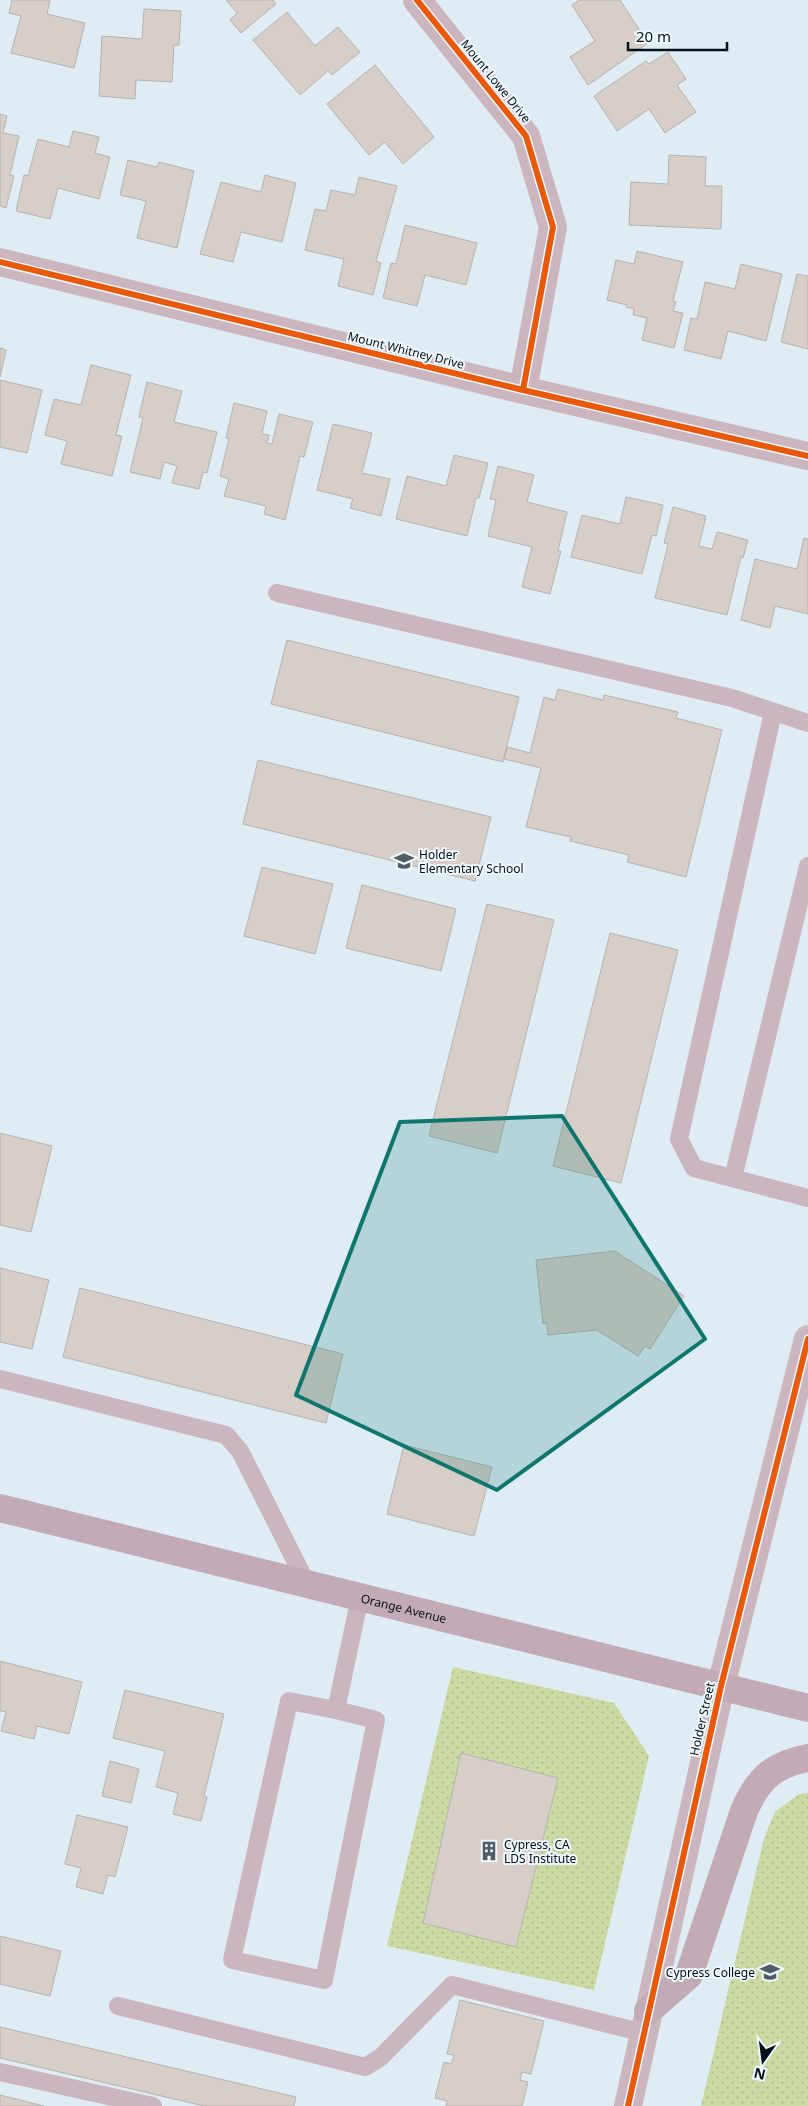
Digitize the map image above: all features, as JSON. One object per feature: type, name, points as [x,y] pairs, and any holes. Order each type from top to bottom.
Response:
[{"type":"main road","name":"Orange Avenue","points":[[0,1508],[808,1708]]},
{"type":"main road","points":[[646,2022],[689,1975],[752,1792],[767,1775],[793,1761],[808,1758]]},
{"type":"street","name":"Mount Lowe Drive","points":[[417,0],[526,136],[553,227],[523,390]]},
{"type":"street","name":"Mount Whitney Drive","points":[[0,262],[523,390],[808,456]]},
{"type":"street","name":"Holder Street","points":[[628,2106],[721,1686],[808,1339]]},
{"type":"lane","points":[[277,594],[732,698],[808,723]]},
{"type":"lane","points":[[773,712],[679,1139],[694,1168],[808,1198]]},
{"type":"lane","points":[[733,1178],[808,866]]},
{"type":"lane","points":[[0,1379],[226,1435],[240,1451],[307,1584]]},
{"type":"lane","points":[[336,1710],[360,1597]]},
{"type":"lane","points":[[289,1701],[336,1710],[376,1720],[324,1980],[232,1960],[289,1701]]},
{"type":"lane","points":[[118,2006],[366,2066],[382,2057],[452,1985],[646,2022]]},
{"type":"lane","points":[[0,2072],[153,2106]]},
{"type":"highlighted area","points":[[562,1116],[705,1339],[497,1490],[296,1395],[400,1122]]},
{"type":"green space","points":[[453,1667],[614,1703],[649,1756],[594,1990],[387,1946]]},
{"type":"green space","name":"Cypress College","points":[[808,1793],[808,2106],[701,2106],[764,1838],[775,1812],[799,1794]]},
{"type":"building","points":[[12,0],[50,0],[47,14],[85,23],[74,68],[11,53],[21,16],[9,13]]},
{"type":"building","points":[[226,0],[273,0],[276,4],[241,33],[230,20],[237,13]]},
{"type":"building","points":[[579,0],[620,0],[648,43],[588,85],[570,57],[595,41],[572,5]]},
{"type":"building","points":[[144,9],[181,11],[179,45],[174,45],[172,82],[136,80],[135,99],[99,96],[102,36],[142,39]]},
{"type":"building","points":[[287,12],[315,46],[338,27],[360,52],[332,75],[328,71],[300,95],[253,40]]},
{"type":"building","points":[[668,52],[686,79],[677,85],[696,112],[665,133],[649,109],[617,131],[594,96],[646,61],[649,64]]},
{"type":"building","points":[[375,65],[434,137],[403,164],[385,142],[369,155],[327,104]]},
{"type":"building","points":[[0,114],[7,116],[3,133],[19,136],[10,175],[14,176],[6,208],[0,206]]},
{"type":"building","points":[[73,131],[99,137],[95,153],[110,157],[99,199],[58,188],[50,219],[16,211],[24,175],[28,176],[38,139],[69,147]]},
{"type":"building","points":[[669,155],[706,157],[705,186],[722,186],[721,229],[629,225],[631,182],[668,184]]},
{"type":"building","points":[[128,160],[157,167],[159,162],[194,171],[177,248],[137,238],[146,201],[120,195]]},
{"type":"building","points":[[265,175],[296,183],[282,242],[241,232],[233,262],[200,254],[221,182],[261,192]]},
{"type":"building","points":[[359,177],[397,186],[376,261],[381,263],[373,295],[338,286],[344,259],[305,250],[315,209],[326,211],[331,190],[355,195]]},
{"type":"building","points":[[405,225],[477,243],[466,285],[425,275],[417,306],[383,298],[391,263],[396,264]]},
{"type":"building","points":[[637,251],[683,262],[673,301],[676,302],[673,311],[683,313],[674,348],[642,340],[647,318],[633,315],[634,309],[626,307],[627,305],[607,300],[616,260],[634,264]]},
{"type":"building","points":[[741,264],[782,274],[766,341],[728,331],[721,359],[684,350],[691,318],[697,319],[705,282],[735,289]]},
{"type":"building","points":[[797,274],[808,276],[808,349],[781,342]]},
{"type":"building","points":[[0,348],[6,350],[0,377]]},
{"type":"building","points":[[91,365],[131,375],[116,435],[122,436],[112,476],[61,464],[67,441],[45,435],[54,399],[81,405]]},
{"type":"building","points":[[0,380],[42,390],[27,453],[0,447]]},
{"type":"building","points":[[147,382],[182,391],[174,422],[217,432],[207,473],[203,472],[199,489],[172,483],[177,466],[164,462],[160,479],[130,472],[143,418],[139,417]]},
{"type":"building","points":[[234,403],[267,411],[262,434],[269,435],[267,443],[272,444],[279,414],[313,422],[304,457],[300,456],[285,520],[264,514],[266,506],[224,496],[229,479],[220,476],[229,438],[226,438]]},
{"type":"building","points":[[333,424],[372,433],[362,473],[390,479],[381,516],[350,508],[353,499],[317,490]]},
{"type":"building","points":[[454,455],[488,463],[479,498],[476,498],[467,536],[396,519],[407,476],[446,486]]},
{"type":"building","points":[[498,466],[534,475],[527,502],[567,512],[558,551],[561,551],[550,594],[522,587],[532,547],[488,536],[496,500],[490,499]]},
{"type":"building","points":[[626,497],[663,505],[656,536],[652,535],[642,574],[571,557],[582,515],[620,524]]},
{"type":"building","points":[[673,507],[706,516],[699,546],[712,549],[717,532],[748,540],[743,558],[741,557],[727,615],[655,598],[668,544],[664,543]]},
{"type":"building","points":[[804,538],[808,539],[808,614],[775,606],[770,628],[741,620],[755,559],[797,569]]},
{"type":"building","points":[[287,640],[519,697],[503,762],[271,704]]},
{"type":"building","points":[[558,689],[603,700],[604,695],[678,712],[676,718],[722,730],[686,877],[627,862],[629,855],[570,841],[571,837],[526,827],[541,768],[504,759],[507,747],[530,753],[544,697],[555,700]]},
{"type":"building","points":[[258,760],[491,817],[475,881],[243,824]]},
{"type":"building","points":[[262,867],[333,884],[315,954],[244,936]]},
{"type":"building","points":[[362,885],[456,909],[441,971],[346,948]]},
{"type":"building","points":[[487,904],[554,920],[497,1153],[429,1136]]},
{"type":"building","points":[[610,933],[678,950],[621,1183],[553,1166]]},
{"type":"building","points":[[0,1133],[52,1146],[31,1232],[0,1225]]},
{"type":"building","points":[[615,1251],[684,1296],[650,1349],[645,1346],[638,1356],[597,1330],[548,1335],[547,1323],[543,1324],[536,1260]]},
{"type":"building","points":[[0,1268],[49,1280],[32,1349],[0,1342]]},
{"type":"building","points":[[80,1288],[343,1354],[326,1423],[63,1357]]},
{"type":"building","points":[[404,1445],[492,1467],[474,1536],[387,1514]]},
{"type":"building","points":[[0,1661],[82,1682],[69,1734],[37,1726],[34,1739],[1,1731],[6,1712],[0,1711]]},
{"type":"building","points":[[125,1690],[224,1714],[204,1796],[207,1797],[201,1821],[173,1814],[178,1793],[156,1787],[165,1751],[113,1738]]},
{"type":"building","name":"Cypress, CA LDS Institute","points":[[461,1753],[558,1778],[516,1947],[423,1923]]},
{"type":"building","points":[[110,1761],[139,1769],[131,1803],[102,1796]]},
{"type":"building","points":[[77,1815],[128,1827],[115,1877],[108,1875],[103,1894],[76,1887],[81,1868],[65,1864]]},
{"type":"building","points":[[0,1936],[61,1951],[50,1996],[0,1984]]},
{"type":"building","points":[[460,2000],[544,2021],[531,2074],[522,2072],[520,2080],[528,2082],[522,2106],[446,2106],[447,2101],[435,2098],[444,2062],[451,2064],[454,2055],[447,2054]]},
{"type":"building","points":[[0,2027],[296,2097],[294,2106],[204,2106],[0,2058]]},
{"type":"building","points":[[0,2095],[44,2106],[0,2106]]},
{"type":"cycle path","points":[[417,0],[526,136],[553,227],[523,390]]},
{"type":"cycle path","points":[[0,262],[523,390],[808,456]]},
{"type":"cycle path","points":[[628,2106],[721,1686],[808,1339]]},
{"type":"place","name":"Holder Elementary School","points":[[404,861]]},
{"type":"place","name":"Cypress, CA LDS Institute","points":[[489,1851]]},
{"type":"place","name":"Cypress College","points":[[770,1972]]}]
